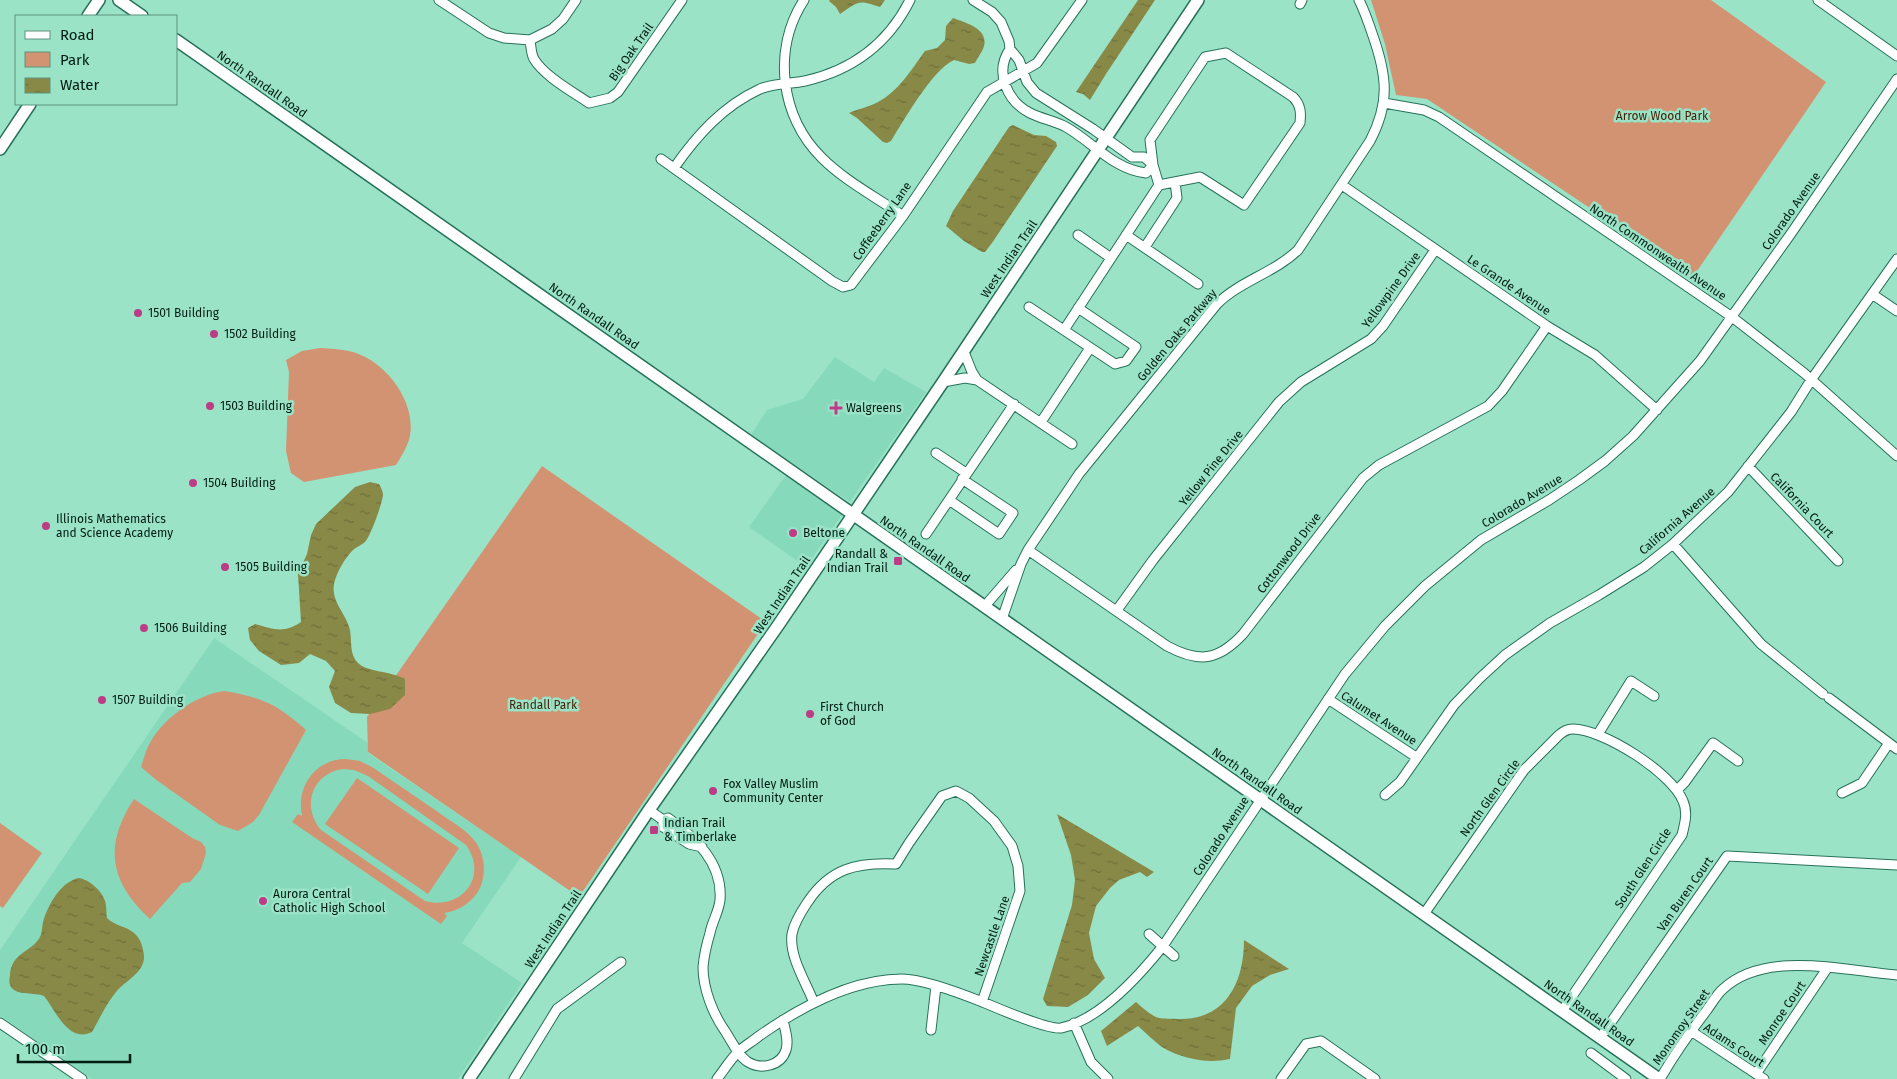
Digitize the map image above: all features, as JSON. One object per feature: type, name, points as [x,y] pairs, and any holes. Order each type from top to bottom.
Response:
[{"type":"main road","points":[[89,15],[99,0]]},
{"type":"main road","points":[[119,0],[141,15]]},
{"type":"main road","name":"West Indian Trail","points":[[474,1077],[648,810],[964,352],[1198,0]]},
{"type":"main road","name":"North Randall Road","points":[[178,41],[1660,1079]]},
{"type":"main road","points":[[0,149],[29,105]]},
{"type":"street","points":[[439,0],[489,33],[504,38],[530,40],[552,29],[563,20],[576,0]]},
{"type":"street","name":"Big Oak Trail","points":[[530,40],[533,59],[547,74],[589,103],[610,98],[624,86],[682,0]]},
{"type":"street","points":[[804,0],[792,23],[785,49],[785,84],[792,116],[801,132],[822,158],[840,173],[903,216]]},
{"type":"street","points":[[674,168],[707,126],[720,113],[761,88],[806,81],[828,74],[868,54],[881,43],[897,24],[910,0]]},
{"type":"street","points":[[973,0],[992,12],[1001,22],[1010,41],[1010,49],[1004,57],[1003,82],[1019,106],[1040,118],[1066,127],[1121,166],[1135,172],[1146,173],[1153,165]]},
{"type":"street","name":"Coffeeberry Lane","points":[[661,159],[843,287],[854,282],[903,216],[987,92],[1037,63],[1082,0]]},
{"type":"street","name":"Golden Oaks Parkway","points":[[1002,620],[1021,564],[1028,550],[1079,474],[1209,313],[1234,289],[1291,257],[1306,239],[1342,186],[1377,128],[1384,103],[1385,83],[1383,70],[1359,0]]},
{"type":"street","points":[[1818,0],[1897,56]]},
{"type":"street","points":[[1010,49],[1019,60],[1027,82],[1041,98],[1132,157],[1144,157],[1153,165]]},
{"type":"street","points":[[1064,330],[1159,186],[1195,177],[1203,178],[1244,206],[1300,123],[1301,113],[1298,102],[1226,53],[1204,57],[1150,140],[1153,165],[1159,186]]},
{"type":"street","name":"Colorado Avenue","points":[[717,1079],[739,1052],[783,1020],[814,1003],[855,987],[877,981],[904,978],[936,986],[1027,1020],[1059,1029],[1074,1024],[1100,1010],[1146,966],[1163,946],[1345,674],[1385,626],[1425,586],[1481,540],[1549,500],[1605,461],[1633,436],[1700,361],[1897,79]]},
{"type":"street","name":"North Commonwealth Avenue","points":[[1384,103],[1424,110],[1439,117],[1732,317],[1804,373],[1897,456]]},
{"type":"street","points":[[1145,247],[1177,198],[1175,182]]},
{"type":"street","name":"Le Grande Avenue","points":[[1342,186],[1547,326],[1595,354],[1657,410]]},
{"type":"street","points":[[1126,234],[1198,284]]},
{"type":"street","points":[[1078,235],[1111,258]]},
{"type":"street","name":"Yellowpine Drive","points":[[1340,359],[1371,339],[1435,250]]},
{"type":"street","name":"California Avenue","points":[[1386,795],[1400,782],[1454,706],[1504,655],[1550,623],[1644,566],[1673,544],[1728,492],[1791,412],[1811,380],[1897,259]]},
{"type":"street","points":[[1872,294],[1897,311]]},
{"type":"street","points":[[1029,307],[1115,364],[1126,362],[1136,347],[1078,308]]},
{"type":"street","name":"Cottonwood Drive","points":[[1028,550],[1179,652],[1193,657],[1217,656],[1231,647],[1243,634],[1363,478],[1379,465],[1488,406],[1502,391],[1547,326]]},
{"type":"street","points":[[1041,422],[1090,348]]},
{"type":"street","points":[[964,352],[972,372],[978,380],[1072,444]]},
{"type":"street","name":"Yellow Pine Drive","points":[[1117,610],[1154,560],[1279,402],[1301,382],[1340,359]]},
{"type":"street","points":[[943,382],[965,378],[978,380]]},
{"type":"street","points":[[926,534],[1014,404]]},
{"type":"street","points":[[936,453],[1013,513],[999,534],[948,500]]},
{"type":"street","name":"California Court","points":[[1748,466],[1838,561]]},
{"type":"street","points":[[1673,544],[1756,639],[1774,656],[1897,749]]},
{"type":"street","name":"Golden Oaks Parkway","points":[[984,607],[1021,564]]},
{"type":"street","points":[[1598,734],[1631,681],[1654,696]]},
{"type":"street","name":"Calumet Avenue","points":[[1328,699],[1416,757]]},
{"type":"street","name":"North Glen Circle","points":[[1424,914],[1524,770],[1540,752],[1566,730],[1573,729],[1598,734]]},
{"type":"street","name":"South Glen Circle","points":[[1562,1011],[1682,835],[1685,823],[1686,809],[1677,790],[1659,772],[1623,747],[1598,734]]},
{"type":"street","points":[[1677,790],[1713,743],[1738,761]]},
{"type":"street","points":[[1842,794],[1862,783],[1889,743]]},
{"type":"street","name":"Newcastle Lane","points":[[814,1003],[794,956],[792,934],[801,912],[815,890],[834,874],[855,866],[874,863],[896,864],[942,796],[956,791],[969,798],[994,821],[1012,846],[1018,866],[1020,891],[982,1002]]},
{"type":"street","points":[[648,810],[663,820],[668,818],[688,832],[702,847],[718,873],[720,901],[710,932],[703,967],[708,995],[717,1020],[748,1063],[758,1066],[771,1065],[782,1058],[786,1049],[787,1036],[783,1020]]},
{"type":"street","name":"Van Buren Court","points":[[1600,1038],[1727,856],[1897,865]]},
{"type":"street","points":[[1148,934],[1174,956]]},
{"type":"street","points":[[514,1079],[557,1009],[621,962]]},
{"type":"street","name":"Monomoy Street","points":[[1660,1079],[1674,1054],[1723,989],[1742,976],[1779,966],[1828,966],[1897,976]]},
{"type":"street","name":"Monroe Court","points":[[1760,1076],[1828,966]]},
{"type":"street","points":[[932,1030],[936,986]]},
{"type":"street","points":[[0,1023],[82,1079]]},
{"type":"street","points":[[1074,1024],[1091,1062],[1108,1079]]},
{"type":"street","name":"Adams Court","points":[[1691,1031],[1760,1076]]},
{"type":"street","points":[[1281,1079],[1306,1044],[1321,1041],[1375,1079]]},
{"type":"street","points":[[1590,1053],[1626,1079]]},
{"type":"shaded area","points":[[835,357],[874,382],[884,368],[926,392],[850,502],[751,435],[767,410],[803,399]]},
{"type":"shaded area","points":[[787,474],[843,513],[806,567],[749,527]]},
{"type":"shaded area","name":"Aurora Central Catholic High School","points":[[214,638],[368,743],[368,753],[521,857],[462,943],[522,983],[458,1079],[92,1079],[0,1016],[0,950]]},
{"type":"green space","name":"Arrow Wood Park","points":[[1371,0],[1711,0],[1826,82],[1693,277],[1427,99],[1396,95],[1385,44]]},
{"type":"green space","points":[[320,348],[346,350],[361,355],[382,369],[400,390],[410,415],[411,427],[408,443],[396,465],[304,482],[291,473],[286,451],[289,372],[286,360],[302,351]]},
{"type":"green space","name":"Randall Park","points":[[542,466],[766,622],[579,897],[368,752],[367,717]]},
{"type":"green space","points":[[224,691],[249,696],[269,703],[287,714],[306,730],[259,815],[253,822],[238,831],[220,825],[141,767],[146,750],[164,724],[192,702],[213,693]]},
{"type":"green space","points":[[335,760],[360,761],[372,767],[459,826],[477,844],[482,854],[484,871],[480,888],[469,902],[460,908],[444,913],[447,916],[441,924],[292,822],[298,814],[302,816],[302,795],[310,777],[317,769]],"holes":[[[343,769],[354,770],[368,776],[466,845],[472,857],[474,869],[473,879],[468,889],[450,901],[438,903],[425,901],[321,830],[315,821],[311,802],[317,784],[332,772]]]},
{"type":"green space","points":[[357,778],[459,848],[428,894],[325,824]]},
{"type":"green space","points":[[134,799],[201,842],[205,847],[206,853],[201,869],[190,882],[182,883],[150,919],[126,891],[115,863],[118,832],[124,816]]},
{"type":"green space","points":[[0,823],[42,853],[3,908],[0,906]]},
{"type":"water","points":[[830,0],[885,0],[880,7],[863,2],[852,6],[840,14]]},
{"type":"water","points":[[1138,0],[1155,0],[1090,100],[1083,94],[1076,92]]},
{"type":"water","points":[[953,18],[976,28],[984,36],[985,42],[981,53],[975,63],[969,64],[954,60],[946,65],[928,84],[891,141],[883,142],[849,113],[875,104],[892,92],[904,80],[925,51],[937,48],[945,40],[946,26]]},
{"type":"water","points":[[1013,125],[1034,135],[1046,136],[1056,142],[1057,146],[992,243],[985,252],[982,252],[964,241],[946,226],[953,211],[1009,127]]},
{"type":"water","points":[[370,482],[379,484],[383,492],[378,512],[365,542],[353,550],[341,566],[335,580],[334,590],[337,602],[350,630],[352,652],[358,663],[367,668],[405,679],[405,695],[390,709],[370,714],[351,713],[335,703],[329,687],[335,671],[326,661],[310,654],[299,663],[281,665],[259,651],[250,640],[248,628],[255,624],[273,629],[284,629],[301,622],[298,574],[307,554],[311,535],[316,524],[355,487]]},
{"type":"water","points":[[1057,814],[1154,872],[1147,877],[1140,872],[1119,880],[1096,906],[1089,933],[1094,959],[1105,978],[1088,995],[1068,1007],[1047,1006],[1043,999],[1072,905],[1075,880],[1071,855]]},
{"type":"water","points":[[78,878],[91,883],[101,893],[106,903],[107,918],[137,936],[142,945],[144,957],[140,969],[112,997],[92,1032],[83,1034],[69,1029],[44,996],[17,992],[11,987],[9,982],[14,962],[40,937],[45,915],[56,895],[66,885]]},
{"type":"water","points":[[1244,940],[1289,969],[1270,975],[1252,986],[1236,1008],[1230,1059],[1204,1061],[1178,1055],[1162,1047],[1138,1026],[1107,1046],[1101,1031],[1136,1002],[1152,1015],[1165,1019],[1194,1018],[1220,1006],[1236,984],[1243,956]]},
{"type":"place","name":"1501 Building","points":[[138,313]]},
{"type":"place","name":"1502 Building","points":[[214,334]]},
{"type":"place","name":"1503 Building","points":[[210,406]]},
{"type":"place","name":"Walgreens","points":[[836,408]]},
{"type":"place","name":"1504 Building","points":[[193,483]]},
{"type":"place","name":"Illinois Mathematics and Science Academy","points":[[46,526]]},
{"type":"place","name":"Beltone","points":[[793,533]]},
{"type":"place","name":"Randall & Indian Trail","points":[[898,561]]},
{"type":"place","name":"1505 Building","points":[[225,567]]},
{"type":"place","name":"1506 Building","points":[[144,628]]},
{"type":"place","name":"1507 Building","points":[[102,700]]},
{"type":"place","name":"First Church of God","points":[[810,714]]},
{"type":"place","name":"Fox Valley Muslim Community Center","points":[[713,791]]},
{"type":"place","name":"Indian Trail & Timberlake","points":[[654,830]]},
{"type":"place","name":"Aurora Central Catholic High School","points":[[263,901]]}]
